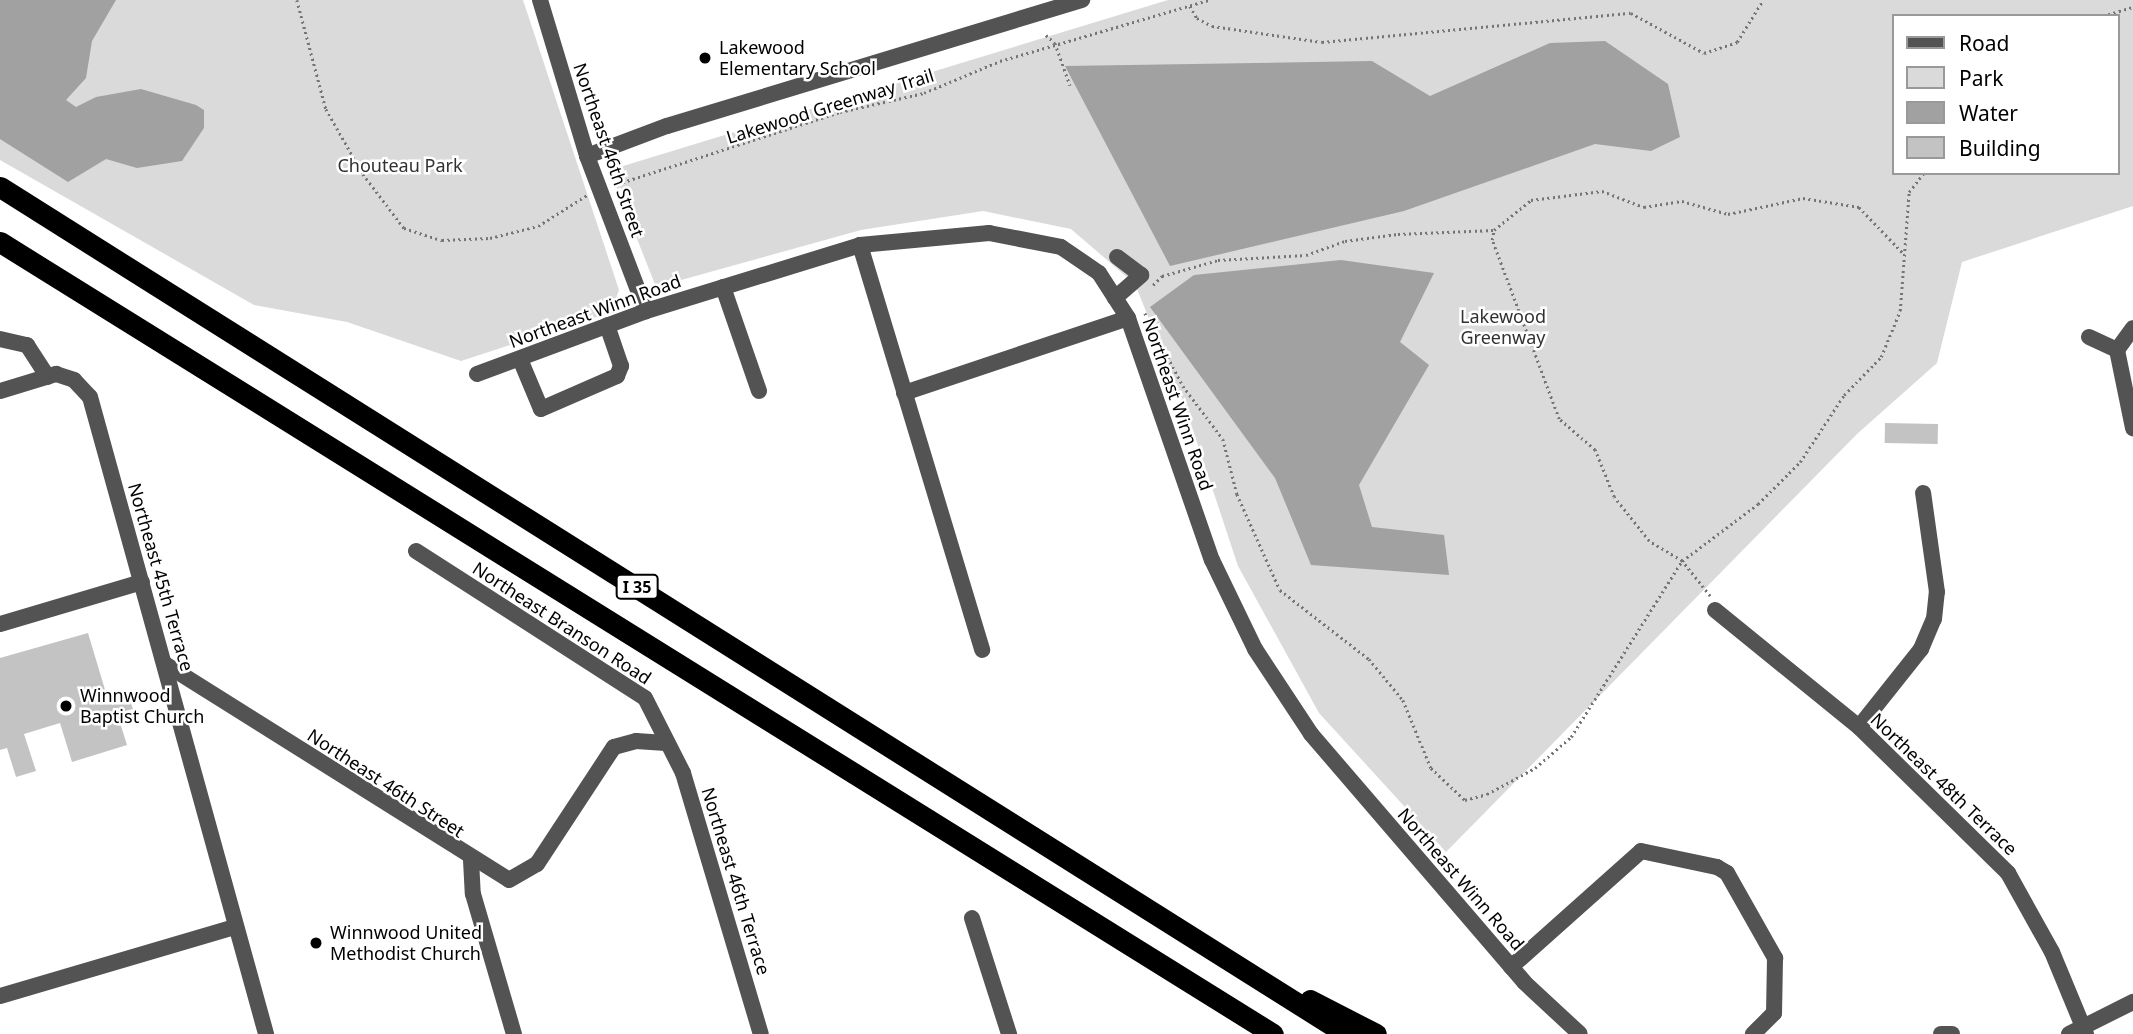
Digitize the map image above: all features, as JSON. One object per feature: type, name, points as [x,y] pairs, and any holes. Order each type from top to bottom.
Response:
[{"type":"highway","name":"I 35","points":[[0,187],[1275,985],[1346,1034]]},
{"type":"highway","name":"I 35","points":[[0,242],[1273,1034]]},
{"type":"highway","points":[[1275,985],[1340,1011],[1377,1034]]},
{"type":"street","name":"Northeast 46th Street","points":[[540,0],[587,156],[646,311]]},
{"type":"street","points":[[587,156],[667,126],[1082,0]]},
{"type":"street","name":"Northeast Winn Road","points":[[477,374],[646,311],[860,245],[989,233],[1061,247],[1099,273],[1128,318],[1212,559],[1255,649],[1311,734],[1511,967],[1580,1034]]},
{"type":"street","points":[[860,245],[982,650]]},
{"type":"street","points":[[1115,298],[1141,275],[1116,257]]},
{"type":"street","points":[[723,287],[759,391]]},
{"type":"street","points":[[904,393],[1128,318]]},
{"type":"street","points":[[520,359],[541,409],[617,376],[621,366],[607,325]]},
{"type":"street","points":[[2133,328],[2117,350],[2133,428]]},
{"type":"street","points":[[2089,337],[2117,350]]},
{"type":"street","points":[[0,339],[27,345],[48,377],[0,391]]},
{"type":"street","name":"Northeast 45th Terrace","points":[[48,377],[74,380],[90,397],[265,1034]]},
{"type":"street","points":[[1859,727],[1921,649],[1934,619],[1937,592],[1923,493]]},
{"type":"street","name":"Northeast Branson Road","points":[[416,551],[645,698],[666,743]]},
{"type":"street","points":[[0,624],[142,582]]},
{"type":"street","name":"Northeast 48th Terrace","points":[[1715,610],[1859,727],[2008,873],[2052,952],[2079,1031]]},
{"type":"street","name":"Northeast 46th Street","points":[[165,664],[471,860],[473,894],[514,1034]]},
{"type":"street","points":[[471,860],[509,880],[529,872],[614,747],[647,740],[666,743]]},
{"type":"street","name":"Northeast 46th Terrace","points":[[666,743],[704,837],[761,1034]]},
{"type":"street","points":[[1511,967],[1641,851],[1717,867],[1727,873],[1775,958],[1774,1013],[1753,1034]]},
{"type":"street","points":[[972,918],[1009,1034]]},
{"type":"street","points":[[0,996],[235,927]]},
{"type":"street","points":[[2079,1031],[2133,1002]]},
{"type":"street","points":[[1941,1034],[1952,1034]]},
{"type":"path","points":[[297,0],[326,109],[363,174],[404,228],[442,240],[490,238],[538,226],[590,193]]},
{"type":"path","name":"Lakewood Greenway Trail","points":[[617,184],[840,112],[924,93],[1055,43],[1209,0]]},
{"type":"path","points":[[1190,6],[1197,18],[1212,26],[1322,42],[1631,13],[1704,53],[1737,42],[1763,0]]},
{"type":"path","points":[[2110,14],[2133,7]]},
{"type":"path","points":[[1046,35],[1055,43],[1070,85]]},
{"type":"path","points":[[1141,305],[1183,386],[1223,439],[1237,494],[1280,590],[1369,659],[1403,700],[1431,768],[1465,800],[1487,794],[1535,768],[1571,737],[1682,561],[1767,496],[1800,462],[1844,395],[1881,357],[1900,311],[1909,192],[1922,175]]},
{"type":"path","points":[[1145,288],[1160,283],[1162,276],[1219,260],[1306,254],[1362,239],[1494,230],[1531,200],[1602,191],[1644,207],[1682,201],[1728,214],[1813,199],[1859,207],[1904,254]]},
{"type":"path","points":[[1494,230],[1492,240],[1559,419],[1595,450],[1614,497],[1649,541],[1682,561],[1715,610]]},
{"type":"green space","name":"Chouteau Park","points":[[0,0],[523,0],[619,290],[611,312],[461,361],[347,322],[254,305],[0,160]]},
{"type":"green space","name":"Lakewood Greenway","points":[[1168,0],[2133,0],[2133,206],[1962,262],[1937,363],[1857,434],[1446,852],[1319,713],[1238,566],[1190,421],[1135,284],[1071,229],[983,211],[861,230],[656,287],[610,170]]},
{"type":"water","points":[[0,0],[116,0],[92,41],[86,78],[66,100],[76,107],[96,97],[141,89],[196,105],[204,110],[204,128],[182,161],[137,168],[106,159],[68,182],[0,139]]},
{"type":"water","points":[[1605,41],[1668,84],[1680,137],[1651,151],[1595,144],[1404,211],[1170,266],[1065,66],[1372,61],[1430,96],[1550,43]]},
{"type":"water","points":[[1341,260],[1434,273],[1400,342],[1429,365],[1359,485],[1372,527],[1444,535],[1449,575],[1311,565],[1275,478],[1150,307],[1194,275]]},
{"type":"building","points":[[1885,423],[1938,424],[1938,444],[1885,443]]},
{"type":"building","name":"Winnwood Baptist Church","points":[[88,633],[109,703],[129,697],[133,709],[117,713],[127,745],[72,762],[60,723],[24,734],[36,771],[16,777],[7,748],[0,750],[0,658]]},
{"type":"place","name":"Lakewood Elementary School","points":[[705,58]]},
{"type":"place","name":"Winnwood Baptist Church","points":[[66,706]]},
{"type":"place","name":"Winnwood United Methodist Church","points":[[316,943]]}]
